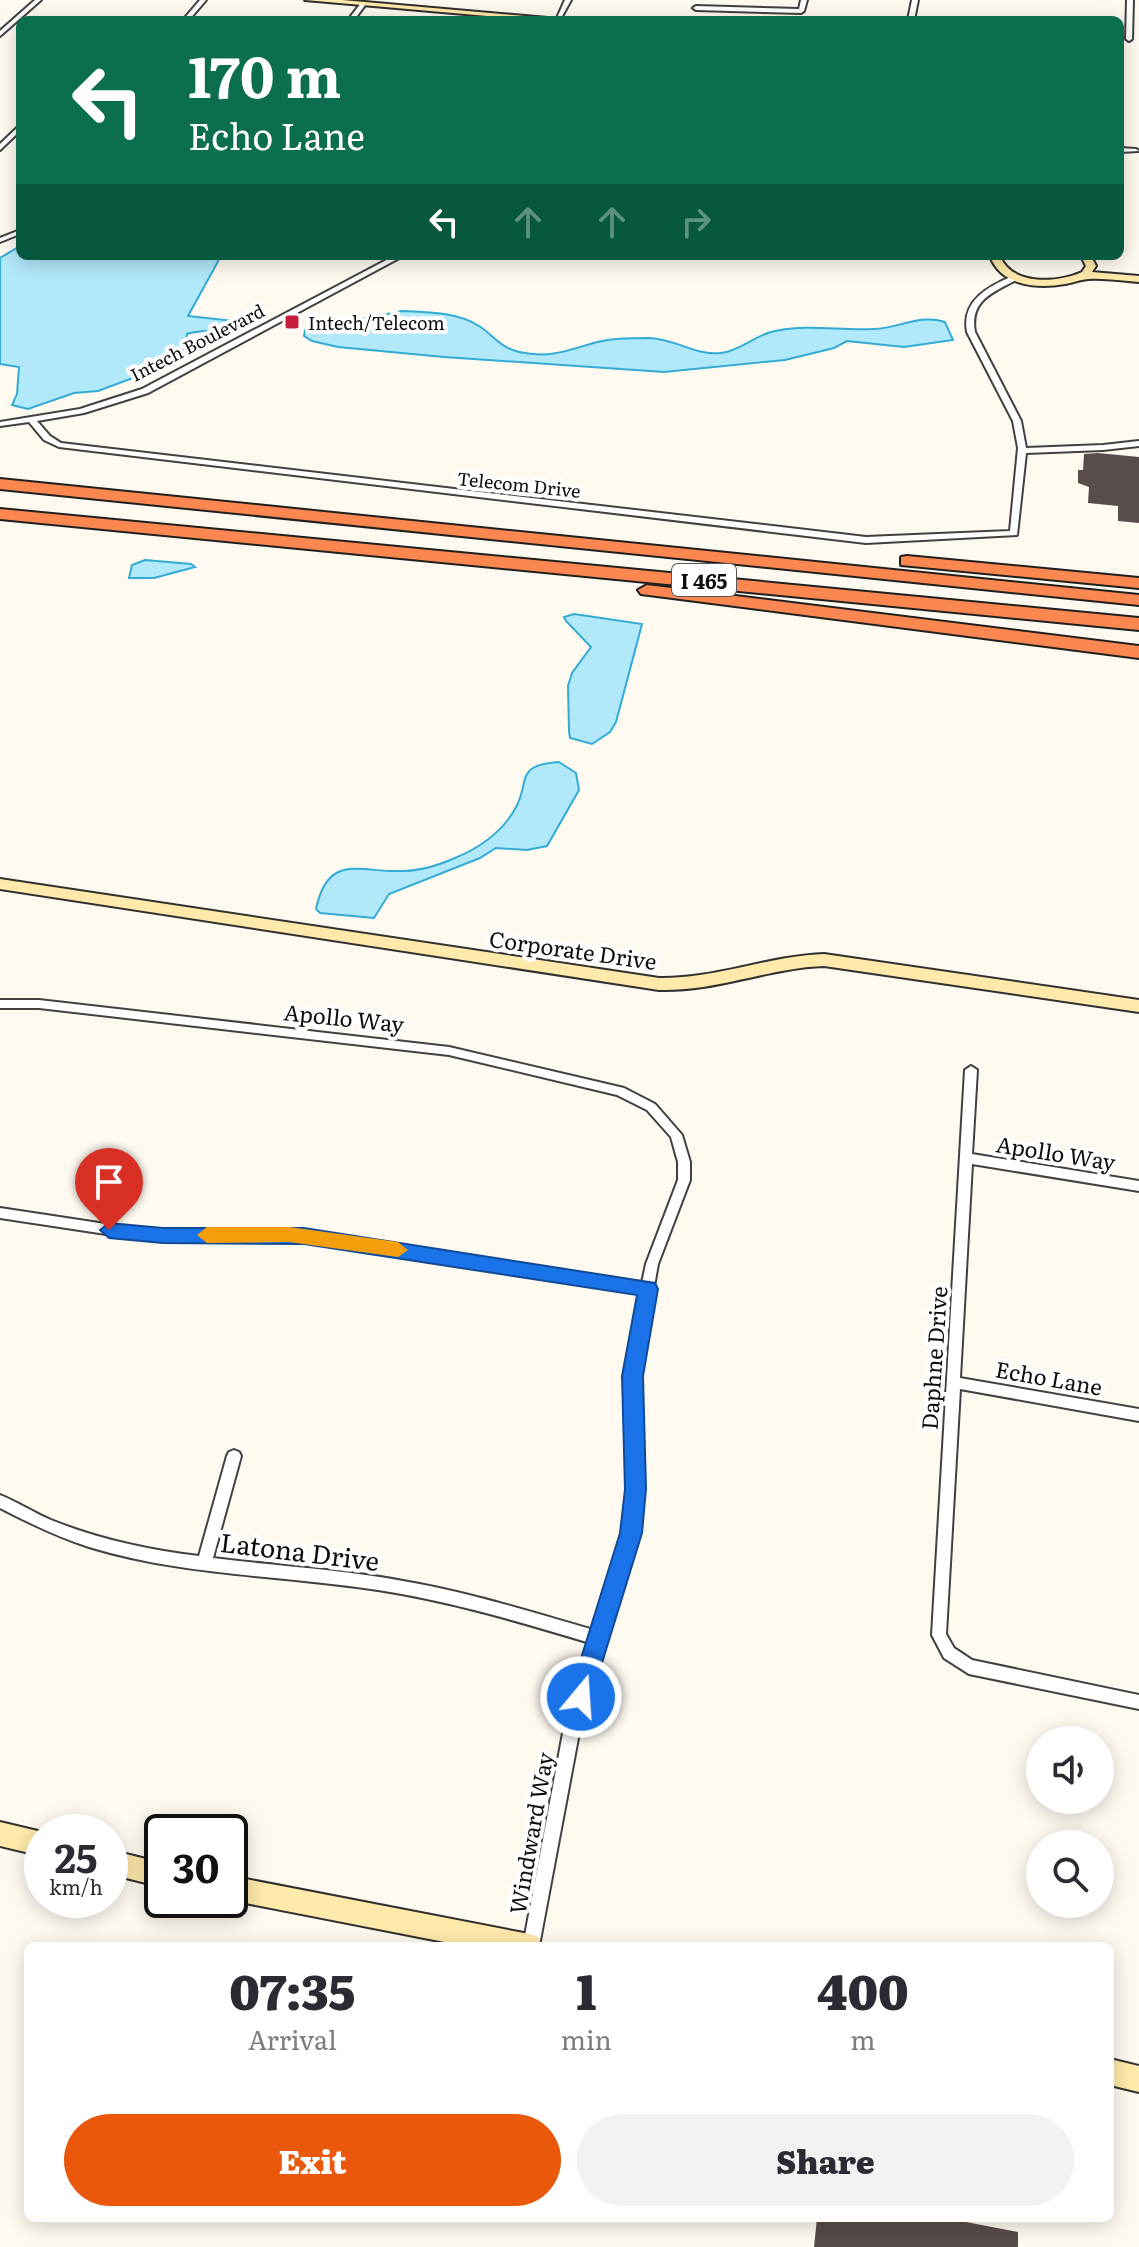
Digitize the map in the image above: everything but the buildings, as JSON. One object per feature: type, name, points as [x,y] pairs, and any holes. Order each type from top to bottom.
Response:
[{"type":"highway","name":"I 465","points":[[0,484],[402,524],[471,535],[1139,600]]},
{"type":"highway","name":"I 465","points":[[0,514],[1139,624]]},
{"type":"highway","points":[[402,524],[474,525],[1139,583]]},
{"type":"highway","points":[[268,540],[356,556],[1139,652]]},
{"type":"highway","points":[[964,566],[1139,575]]},
{"type":"highway","points":[[941,630],[1139,668]]},
{"type":"street","points":[[19,16],[36,0]]},
{"type":"street","points":[[189,16],[203,0]]},
{"type":"street","points":[[309,0],[519,16]]},
{"type":"street","points":[[696,8],[801,11],[804,0]]},
{"type":"street","points":[[1129,39],[1130,0]]},
{"type":"street","points":[[354,16],[363,4]]},
{"type":"street","points":[[0,34],[16,19]]},
{"type":"street","points":[[1124,39],[1139,40]]},
{"type":"street","points":[[0,148],[16,131]]},
{"type":"street","points":[[1124,150],[1136,151]]},
{"type":"street","name":"Intech Boulevard","points":[[0,424],[101,406],[157,386],[392,260]]},
{"type":"street","points":[[996,260],[998,266],[1015,277],[1051,283],[1084,275],[1139,279]]},
{"type":"street","points":[[1084,275],[1091,268],[1088,260]]},
{"type":"street","points":[[1095,260],[1139,271]]},
{"type":"street","points":[[1015,277],[976,301],[968,318],[971,332],[1017,421],[1021,451],[1087,446],[1124,449],[1139,443]]},
{"type":"street","name":"Telecom Drive","points":[[32,420],[47,438],[59,445],[245,470],[866,540],[1014,533],[1021,451]]},
{"type":"street","name":"Corporate Drive","points":[[0,884],[659,984],[714,983],[787,962],[824,960],[1139,1006]]},
{"type":"street","name":"Apollo Way","points":[[0,1004],[39,1004],[432,1047],[620,1091],[651,1107],[669,1125]]},
{"type":"street","name":"Daphne Drive","points":[[971,1070],[938,1629],[943,1646],[960,1663],[977,1670],[1139,1702]]},
{"type":"street","name":"Windward Way","points":[[531,1942],[571,1733],[631,1533],[635,1489],[633,1376],[657,1248],[684,1180],[682,1151],[669,1125]]},
{"type":"street","name":"Apollo Way","points":[[966,1158],[1139,1186]]},
{"type":"street","points":[[0,1213],[139,1234],[274,1234],[325,1238],[648,1289]]},
{"type":"street","name":"Echo Lane","points":[[952,1382],[1139,1415]]},
{"type":"street","points":[[204,1563],[234,1456]]},
{"type":"street","name":"Latona Drive","points":[[0,1501],[44,1525],[96,1545],[204,1563],[413,1589],[491,1607],[599,1639]]},
{"type":"street","points":[[0,1834],[24,1840]]},
{"type":"street","points":[[248,1891],[509,1942]]},
{"type":"street","points":[[1114,2073],[1139,2079]]},
{"type":"water","points":[[16,248],[16,260],[219,260],[188,316],[234,321],[219,330],[187,334],[186,345],[177,360],[157,369],[98,391],[74,393],[28,409],[12,405],[17,394],[19,367],[0,364],[0,258]]},
{"type":"water","points":[[402,311],[461,318],[479,326],[507,348],[538,354],[563,352],[604,341],[643,338],[659,339],[703,352],[721,353],[734,350],[764,334],[784,329],[874,329],[918,320],[945,322],[953,340],[904,347],[847,341],[834,348],[785,360],[664,372],[338,347],[304,336],[305,330]]},
{"type":"water","points":[[145,560],[191,564],[195,567],[154,578],[129,578],[132,565]]},
{"type":"water","points":[[574,614],[642,624],[616,722],[610,732],[592,744],[570,738],[569,731],[568,686],[572,673],[591,647],[564,617]]},
{"type":"water","points":[[559,762],[576,773],[579,790],[547,846],[527,850],[496,848],[480,858],[389,894],[374,918],[320,913],[316,909],[321,891],[337,872],[348,869],[416,870],[442,863],[473,849],[497,832],[510,817],[529,771]]},
{"type":"slow traffic","points":[[207,1235],[289,1235],[398,1250]]},
{"type":"place","name":"Intech/Telecom","points":[[292,322]]},
{"type":"route","points":[[109,1230],[163,1235],[304,1236],[648,1289],[634,1359],[635,1503],[631,1533],[581,1697]]}]
